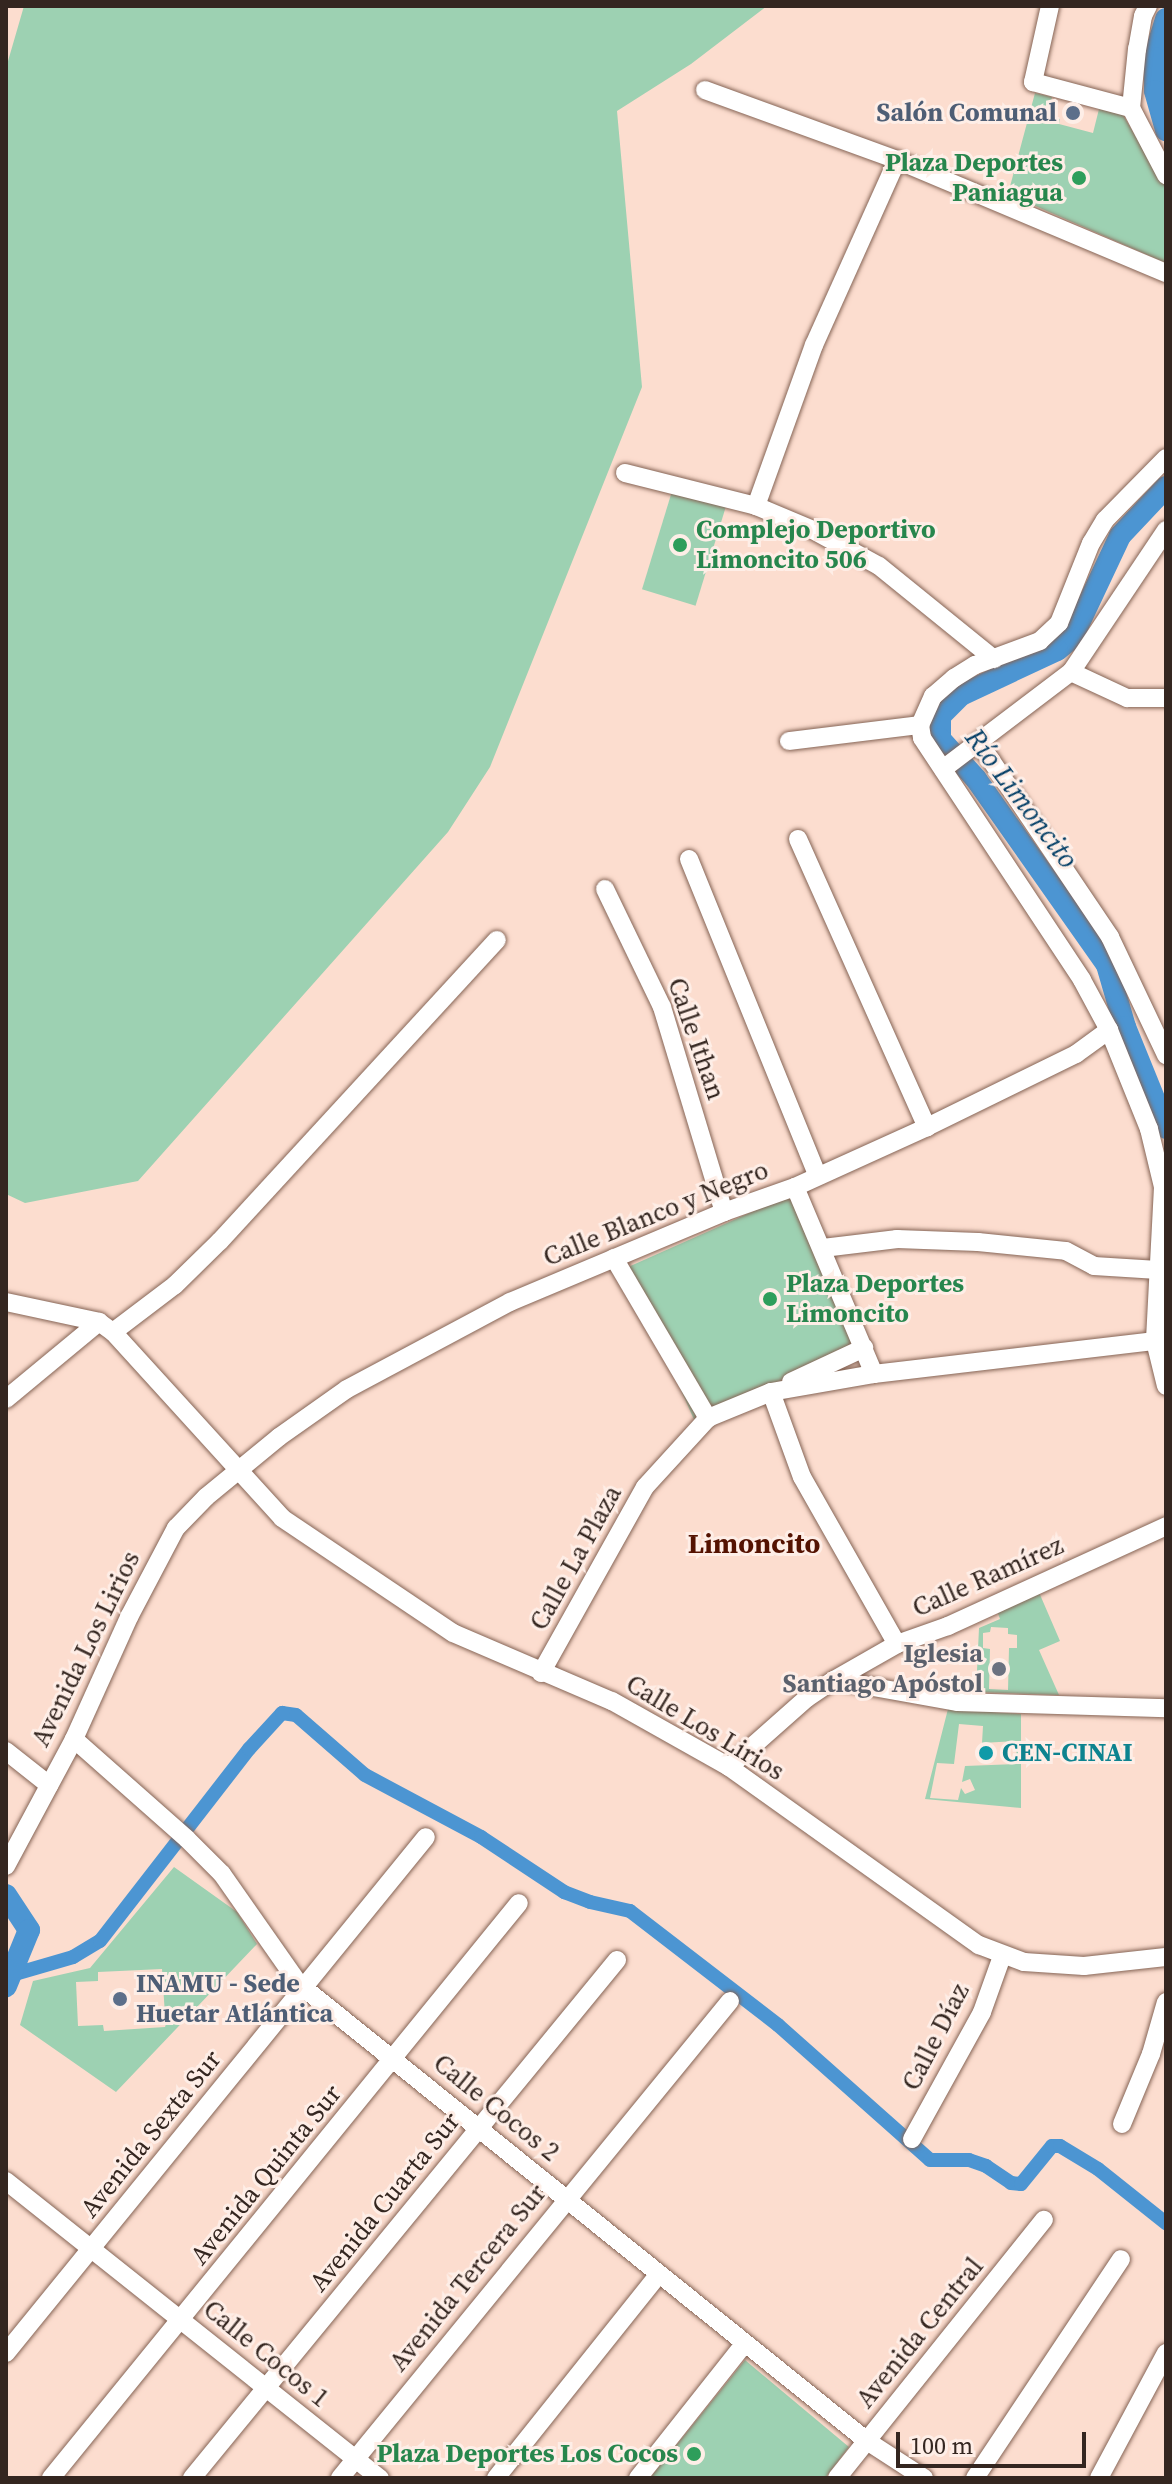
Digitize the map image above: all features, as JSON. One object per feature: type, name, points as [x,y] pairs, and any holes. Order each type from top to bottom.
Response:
[{"type":"street","points":[[1050,6],[1033,82],[1131,108]]},
{"type":"street","points":[[1148,6],[1137,49],[1131,108],[1166,175]]},
{"type":"street","points":[[705,90],[897,160],[1166,273]]},
{"type":"street","points":[[756,506],[814,345],[897,160]]},
{"type":"street","points":[[1166,458],[1105,520],[1091,543],[1059,623],[1040,641],[954,678],[933,696],[920,725],[922,738],[1082,980],[1109,1030],[1149,1129],[1163,1187],[1155,1341],[1166,1386]]},
{"type":"street","points":[[625,473],[756,506],[813,530],[879,566],[994,659]]},
{"type":"street","points":[[943,769],[980,744],[1071,672],[1166,530]]},
{"type":"street","points":[[1071,672],[1127,698],[1166,698]]},
{"type":"street","points":[[789,741],[920,725]]},
{"type":"street","points":[[980,744],[1110,937],[1166,1055]]},
{"type":"street","points":[[798,839],[927,1127]]},
{"type":"street","points":[[689,859],[817,1174]]},
{"type":"street","name":"Calle Ithan","points":[[605,889],[662,1007],[724,1212]]},
{"type":"street","points":[[6,1399],[106,1327],[175,1285],[220,1241],[497,940]]},
{"type":"street","name":"Calle Blanco y Negro","points":[[237,1471],[347,1389],[510,1302],[724,1212],[795,1187],[1076,1054],[1109,1030]]},
{"type":"street","points":[[795,1187],[874,1374]]},
{"type":"street","points":[[823,1248],[897,1239],[978,1242],[1066,1251],[1094,1266],[1158,1270]]},
{"type":"street","points":[[614,1258],[708,1418]]},
{"type":"street","points":[[6,1302],[106,1327]]},
{"type":"street","name":"Calle Los Lirios","points":[[106,1327],[282,1518],[453,1633],[612,1701],[729,1767],[979,1945],[1002,1956],[1024,1962],[1084,1966],[1166,1957]]},
{"type":"street","name":"Calle La Plaza","points":[[541,1673],[645,1487],[708,1418],[771,1392],[874,1374],[1155,1341]]},
{"type":"street","points":[[864,1348],[771,1392],[802,1477],[897,1644]]},
{"type":"street","name":"Avenida Los Lirios","points":[[6,1866],[74,1739],[176,1528],[237,1471]]},
{"type":"street","name":"Calle Ramírez","points":[[729,1767],[807,1698],[897,1644],[948,1626],[1166,1526]]},
{"type":"street","points":[[834,1680],[958,1702],[1166,1708]]},
{"type":"street","name":"Calle Cocos 2","points":[[74,1739],[165,1818],[222,1874],[304,1988],[867,2441],[924,2478]]},
{"type":"street","points":[[6,1751],[49,1785]]},
{"type":"street","name":"Avenida Sexta Sur","points":[[6,2353],[426,1837]]},
{"type":"street","name":"Avenida Quinta Sur","points":[[51,2478],[183,2320],[519,1903]]},
{"type":"street","name":"Calle Díaz","points":[[912,2139],[982,2012],[1002,1956]]},
{"type":"street","name":"Avenida Cuarta Sur","points":[[192,2478],[617,1960]]},
{"type":"street","name":"Avenida Tercera Sur","points":[[340,2478],[730,2001]]},
{"type":"street","points":[[1122,2124],[1151,2054],[1166,2002]]},
{"type":"street","name":"Calle Cocos 1","points":[[6,2181],[380,2478]]},
{"type":"street","name":"Avenida Central","points":[[837,2478],[1044,2220]]},
{"type":"street","points":[[975,2478],[1121,2259]]},
{"type":"street","points":[[496,2478],[659,2274]]},
{"type":"street","points":[[638,2478],[745,2343]]},
{"type":"street","points":[[1099,2478],[1166,2353]]},
{"type":"green space","points":[[24,6],[767,6],[691,64],[617,111],[642,387],[490,767],[448,832],[138,1181],[25,1203],[6,1194],[6,68]]},
{"type":"green space","points":[[1035,93],[1052,97],[1048,116],[1060,119],[1059,124],[1093,133],[1099,109],[1123,115],[1166,188],[1166,263],[1008,194]]},
{"type":"green space","name":"Complejo Deportivo Limoncito 506","points":[[673,488],[727,504],[696,606],[642,589]]},
{"type":"green space","points":[[790,1195],[858,1347],[694,1419],[626,1268]]},
{"type":"green space","points":[[1038,1590],[1060,1641],[1039,1650],[1059,1695],[976,1692],[979,1628],[1000,1619],[996,1608]],"holes":[[[991,1627],[1008,1628],[1008,1634],[1017,1635],[1017,1648],[1009,1648],[1008,1690],[989,1689],[990,1649],[983,1648],[983,1633],[990,1632]]]},
{"type":"green space","points":[[948,1709],[1021,1714],[1021,1808],[925,1799]],"holes":[[[959,1724],[983,1726],[982,1743],[1016,1741],[1017,1764],[965,1766],[962,1782],[970,1779],[975,1790],[965,1794],[961,1788],[958,1800],[930,1798],[937,1763],[954,1764]]]},
{"type":"green space","points":[[174,1867],[237,1912],[257,1944],[116,2092],[20,2025],[33,1981],[90,1968]],"holes":[[[162,1969],[165,2015],[174,2015],[174,2024],[104,2031],[103,2025],[78,2026],[76,1982],[98,1981],[98,1972]]]},
{"type":"green space","points":[[745,2360],[849,2447],[825,2478],[650,2478]]},
{"type":"waterway","name":"Río Limoncito","points":[[1166,19],[1154,58],[1155,91],[1166,130]]},
{"type":"waterway","name":"Río Limoncito","points":[[1166,487],[1120,536],[1072,638],[1057,650],[961,695],[940,716],[940,739],[976,779],[1107,965],[1125,1027],[1166,1128]]},
{"type":"waterway","points":[[8,1976],[73,1957],[100,1941],[249,1749],[282,1713],[296,1715],[365,1775],[481,1837],[564,1892],[590,1902],[630,1911],[778,2025],[930,2160],[969,2160],[986,2166],[1011,2183],[1021,2184],[1052,2146],[1060,2146],[1098,2169],[1166,2223]]},
{"type":"waterway","points":[[6,1895],[29,1930],[6,1986]]},
{"type":"place","name":"Salón Comunal","points":[[1073,113]]},
{"type":"place","name":"Plaza Deportes Paniagua","points":[[1079,178]]},
{"type":"place","name":"Complejo Deportivo Limoncito 506","points":[[680,545]]},
{"type":"place","name":"Plaza Deportes Limoncito","points":[[770,1299]]},
{"type":"place","name":"Iglesia Santiago Apóstol","points":[[999,1669]]},
{"type":"place","name":"CEN-CINAI","points":[[986,1753]]},
{"type":"place","name":"INAMU - Sede Huetar Atlántica","points":[[120,1999]]},
{"type":"place","name":"Plaza Deportes Los Cocos","points":[[694,2454]]},
{"type":"district","name":"Limoncito","points":[[754,1543]]}]
